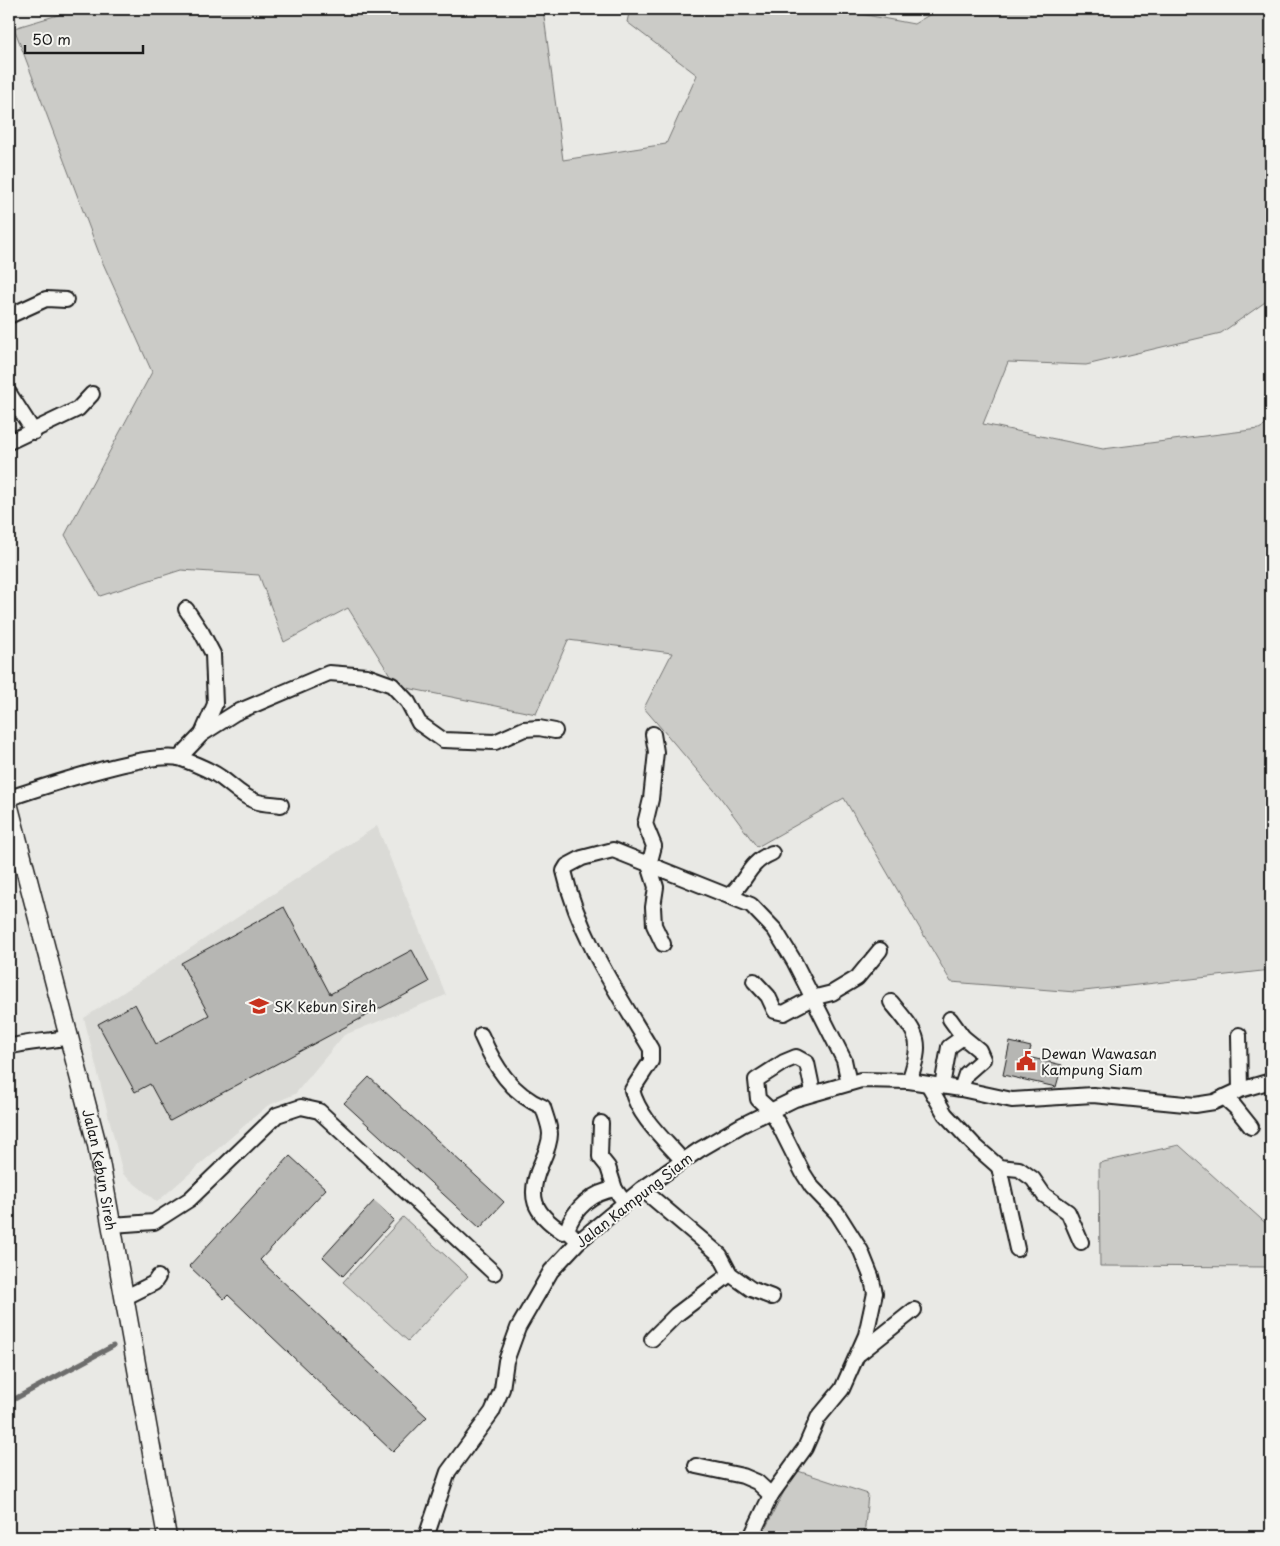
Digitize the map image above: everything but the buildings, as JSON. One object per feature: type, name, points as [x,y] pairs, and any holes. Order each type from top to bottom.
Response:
[{"type":"street","points":[[9,316],[46,299],[66,300]]},
{"type":"street","points":[[9,393],[34,432]]},
{"type":"street","points":[[9,442],[78,410],[92,394]]},
{"type":"street","points":[[186,609],[213,654],[215,704],[202,734]]},
{"type":"street","points":[[179,758],[202,734],[235,713],[329,673],[367,676],[392,685],[408,702],[419,723],[443,740],[495,742],[524,729],[539,728],[555,731]]},
{"type":"street","points":[[653,734],[656,752],[651,799],[645,824],[654,846],[649,865],[656,887],[653,907],[654,925],[663,944]]},
{"type":"street","points":[[9,798],[92,772],[165,756],[179,758],[219,776],[255,801],[281,805]]},
{"type":"street","name":"Jalan Kebun Sireh","points":[[9,807],[97,1145],[167,1537]]},
{"type":"street","points":[[683,1161],[643,1114],[635,1100],[632,1090],[651,1061],[651,1049],[595,956],[572,899],[564,871],[567,866],[582,858],[613,850],[751,905],[775,930],[844,1060],[849,1082]]},
{"type":"street","points":[[729,896],[740,887],[754,863],[772,853]]},
{"type":"street","points":[[754,981],[768,996],[775,1011],[784,1014],[812,998],[832,993],[857,978],[880,950]]},
{"type":"street","points":[[891,1002],[912,1028],[919,1046],[909,1081]]},
{"type":"street","points":[[950,1019],[962,1037],[979,1050],[983,1059],[966,1074],[961,1089]]},
{"type":"street","points":[[481,1035],[493,1062],[510,1084],[527,1100],[544,1107],[550,1134],[532,1188],[533,1198],[544,1217],[563,1232],[567,1230]]},
{"type":"street","points":[[1239,1035],[1240,1090]]},
{"type":"street","points":[[9,1047],[28,1041],[40,1042],[69,1037]]},
{"type":"street","points":[[942,1086],[949,1047],[962,1037]]},
{"type":"street","points":[[751,1537],[771,1495],[805,1448],[818,1418],[842,1389],[859,1353],[873,1308],[875,1292],[861,1251],[847,1229],[808,1180],[770,1110],[758,1099],[756,1080],[784,1062],[796,1057],[807,1063],[813,1092]]},
{"type":"street","name":"Jalan Kampung Siam","points":[[426,1537],[448,1472],[492,1412],[502,1389],[506,1361],[526,1310],[551,1271],[578,1242],[642,1190],[683,1161],[770,1110],[813,1092],[862,1080],[909,1081],[961,1089],[1012,1100],[1092,1096],[1195,1105],[1224,1098],[1240,1090],[1271,1081]]},
{"type":"street","points":[[928,1084],[954,1126],[998,1167],[1017,1249]]},
{"type":"street","points":[[1224,1098],[1235,1107],[1251,1127]]},
{"type":"street","points":[[112,1225],[154,1222],[190,1199],[276,1115],[300,1107],[320,1112],[494,1273]]},
{"type":"street","points":[[601,1123],[600,1156],[608,1167],[615,1189],[625,1203]]},
{"type":"street","points":[[998,1167],[1019,1169],[1033,1179],[1044,1195],[1068,1212],[1081,1242]]},
{"type":"street","points":[[567,1230],[571,1216],[586,1201],[602,1190],[615,1189]]},
{"type":"street","points":[[642,1190],[720,1255],[730,1274],[751,1289],[772,1298]]},
{"type":"street","points":[[567,1230],[578,1242]]},
{"type":"street","points":[[652,1338],[676,1315],[730,1274]]},
{"type":"street","points":[[124,1298],[154,1283],[158,1277]]},
{"type":"street","points":[[859,1353],[914,1310]]},
{"type":"street","points":[[696,1466],[743,1476],[757,1482],[771,1495]]},
{"type":"shaded area","points":[[78,9],[543,9],[563,160],[666,144],[697,75],[627,22],[630,9],[834,9],[914,24],[939,9],[1271,9],[1271,298],[1221,333],[1086,365],[1008,362],[983,424],[1103,449],[1259,429],[1271,422],[1271,970],[1075,992],[951,982],[844,798],[757,847],[720,797],[644,708],[672,653],[568,640],[536,714],[397,686],[348,608],[284,642],[259,575],[181,570],[100,596],[65,535],[152,372],[102,261],[14,28]]},
{"type":"shaded area","name":"SK Kebun Sireh","points":[[377,826],[446,995],[344,1035],[295,1094],[267,1106],[157,1202],[123,1174],[84,1018]]},
{"type":"shaded area","points":[[1179,1145],[1271,1228],[1271,1267],[1100,1266],[1099,1163]]},
{"type":"shaded area","points":[[403,1217],[468,1276],[408,1341],[343,1282]]},
{"type":"shaded area","points":[[795,1470],[868,1494],[864,1537],[761,1537]]},
{"type":"waterway","points":[[9,1402],[113,1346]]},
{"type":"place","name":"SK Kebun Sireh","points":[[259,1006]]},
{"type":"place","name":"Dewan Wawasan Kampung Siam","points":[[1026,1061]]}]
